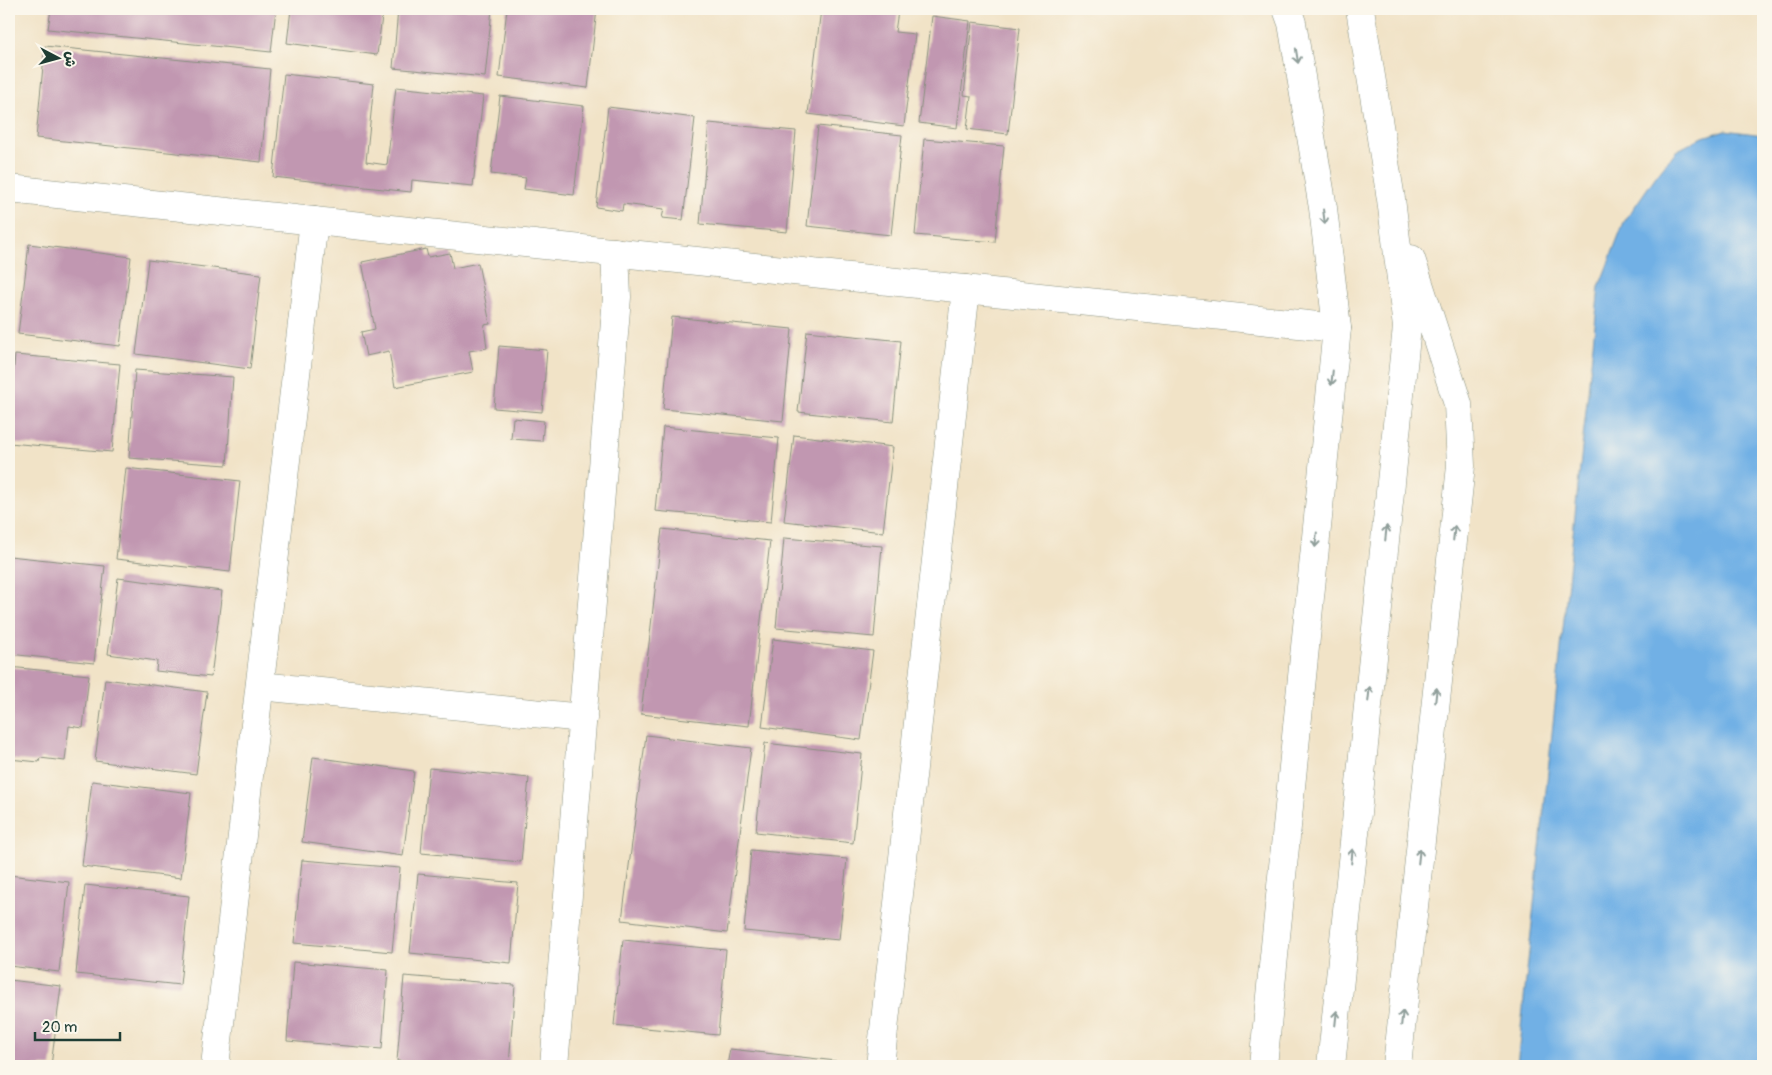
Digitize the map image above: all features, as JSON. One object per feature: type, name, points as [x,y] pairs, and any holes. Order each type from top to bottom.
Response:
[{"type":"street","points":[[1331,1066],[1407,327],[1391,198],[1360,9]]},
{"type":"street","points":[[1263,1066],[1337,328],[1322,208],[1283,14]]},
{"type":"street","points":[[9,188],[1337,328]]},
{"type":"street","points":[[1391,198],[1458,404],[1461,466],[1397,1066]]},
{"type":"street","points":[[215,1066],[314,221]]},
{"type":"street","points":[[554,1066],[617,297],[615,252]]},
{"type":"street","points":[[880,1066],[966,289]]},
{"type":"street","points":[[260,686],[583,718]]},
{"type":"water","points":[[1725,130],[1763,135],[1763,1066],[1517,1066],[1599,287],[1624,222],[1676,151],[1703,137]]},
{"type":"building","points":[[51,9],[276,9],[271,52],[48,29]]},
{"type":"building","points":[[291,9],[383,9],[377,55],[287,43]]},
{"type":"building","points":[[398,9],[492,9],[485,77],[393,68]]},
{"type":"building","points":[[507,9],[597,9],[588,88],[499,77]]},
{"type":"building","points":[[821,9],[882,9],[898,11],[895,32],[915,34],[904,126],[808,114]]},
{"type":"building","points":[[932,16],[970,21],[957,128],[919,123]]},
{"type":"building","points":[[972,22],[1020,28],[1008,134],[967,129],[971,96],[964,95]]},
{"type":"building","points":[[45,46],[270,69],[261,162],[36,138]]},
{"type":"building","points":[[284,74],[374,84],[366,162],[387,165],[396,87],[483,96],[473,186],[412,180],[411,192],[273,177]]},
{"type":"building","points":[[500,96],[584,106],[574,195],[524,189],[526,178],[491,174]]},
{"type":"building","points":[[608,107],[695,118],[683,220],[662,218],[664,209],[623,204],[622,211],[596,207]]},
{"type":"building","points":[[709,123],[796,131],[787,232],[700,224]]},
{"type":"building","points":[[818,126],[902,135],[891,235],[807,226]]},
{"type":"building","points":[[924,139],[1004,146],[995,242],[915,235]]},
{"type":"building","points":[[29,244],[131,257],[120,346],[18,334]]},
{"type":"building","points":[[426,249],[428,257],[450,253],[453,268],[478,263],[490,324],[484,325],[487,348],[469,351],[473,372],[395,387],[389,351],[366,356],[361,332],[375,329],[362,262]]},
{"type":"building","points":[[148,260],[261,274],[250,369],[136,354]]},
{"type":"building","points":[[672,317],[792,329],[783,421],[663,409]]},
{"type":"building","points":[[807,331],[901,341],[893,422],[798,412]]},
{"type":"building","points":[[499,346],[547,350],[542,412],[494,408]]},
{"type":"building","points":[[15,355],[120,364],[112,452],[9,443]]},
{"type":"building","points":[[135,370],[233,377],[227,465],[129,458]]},
{"type":"building","points":[[513,418],[544,421],[542,441],[511,439]]},
{"type":"building","points":[[663,427],[779,438],[771,522],[655,511]]},
{"type":"building","points":[[794,435],[893,447],[883,532],[784,521]]},
{"type":"building","points":[[126,468],[240,481],[230,572],[116,559]]},
{"type":"building","points":[[662,529],[770,541],[749,726],[641,714]]},
{"type":"building","points":[[784,538],[882,546],[874,637],[776,628]]},
{"type":"building","points":[[9,556],[105,566],[94,663],[9,654]]},
{"type":"building","points":[[118,578],[222,591],[211,677],[156,671],[157,661],[108,654]]},
{"type":"building","points":[[773,639],[873,651],[861,740],[762,727]]},
{"type":"building","points":[[9,667],[89,675],[83,728],[69,726],[65,761],[40,758],[39,762],[9,759]]},
{"type":"building","points":[[105,679],[207,692],[196,774],[95,761]]},
{"type":"building","points":[[646,735],[751,748],[727,933],[622,920]]},
{"type":"building","points":[[765,743],[862,754],[853,843],[756,832]]},
{"type":"building","points":[[313,757],[414,771],[403,856],[302,842]]},
{"type":"building","points":[[429,768],[529,778],[521,862],[421,853]]},
{"type":"building","points":[[92,781],[191,793],[181,878],[82,866]]},
{"type":"building","points":[[751,850],[847,859],[839,940],[744,931]]},
{"type":"building","points":[[302,860],[400,868],[392,952],[294,943]]},
{"type":"building","points":[[418,874],[518,883],[511,963],[410,953]]},
{"type":"building","points":[[9,875],[69,882],[59,972],[9,966]]},
{"type":"building","points":[[85,885],[189,896],[180,985],[76,974]]},
{"type":"building","points":[[623,940],[726,950],[718,1035],[614,1025]]},
{"type":"building","points":[[293,962],[388,970],[382,1049],[287,1041]]},
{"type":"building","points":[[404,976],[515,985],[509,1066],[465,1066],[397,1061]]},
{"type":"building","points":[[9,980],[61,986],[51,1066],[9,1066]]},
{"type":"building","points":[[730,1049],[836,1061],[835,1066],[727,1066]]},
{"type":"building","points":[[280,1063],[303,1065],[303,1066],[280,1066]]}]
